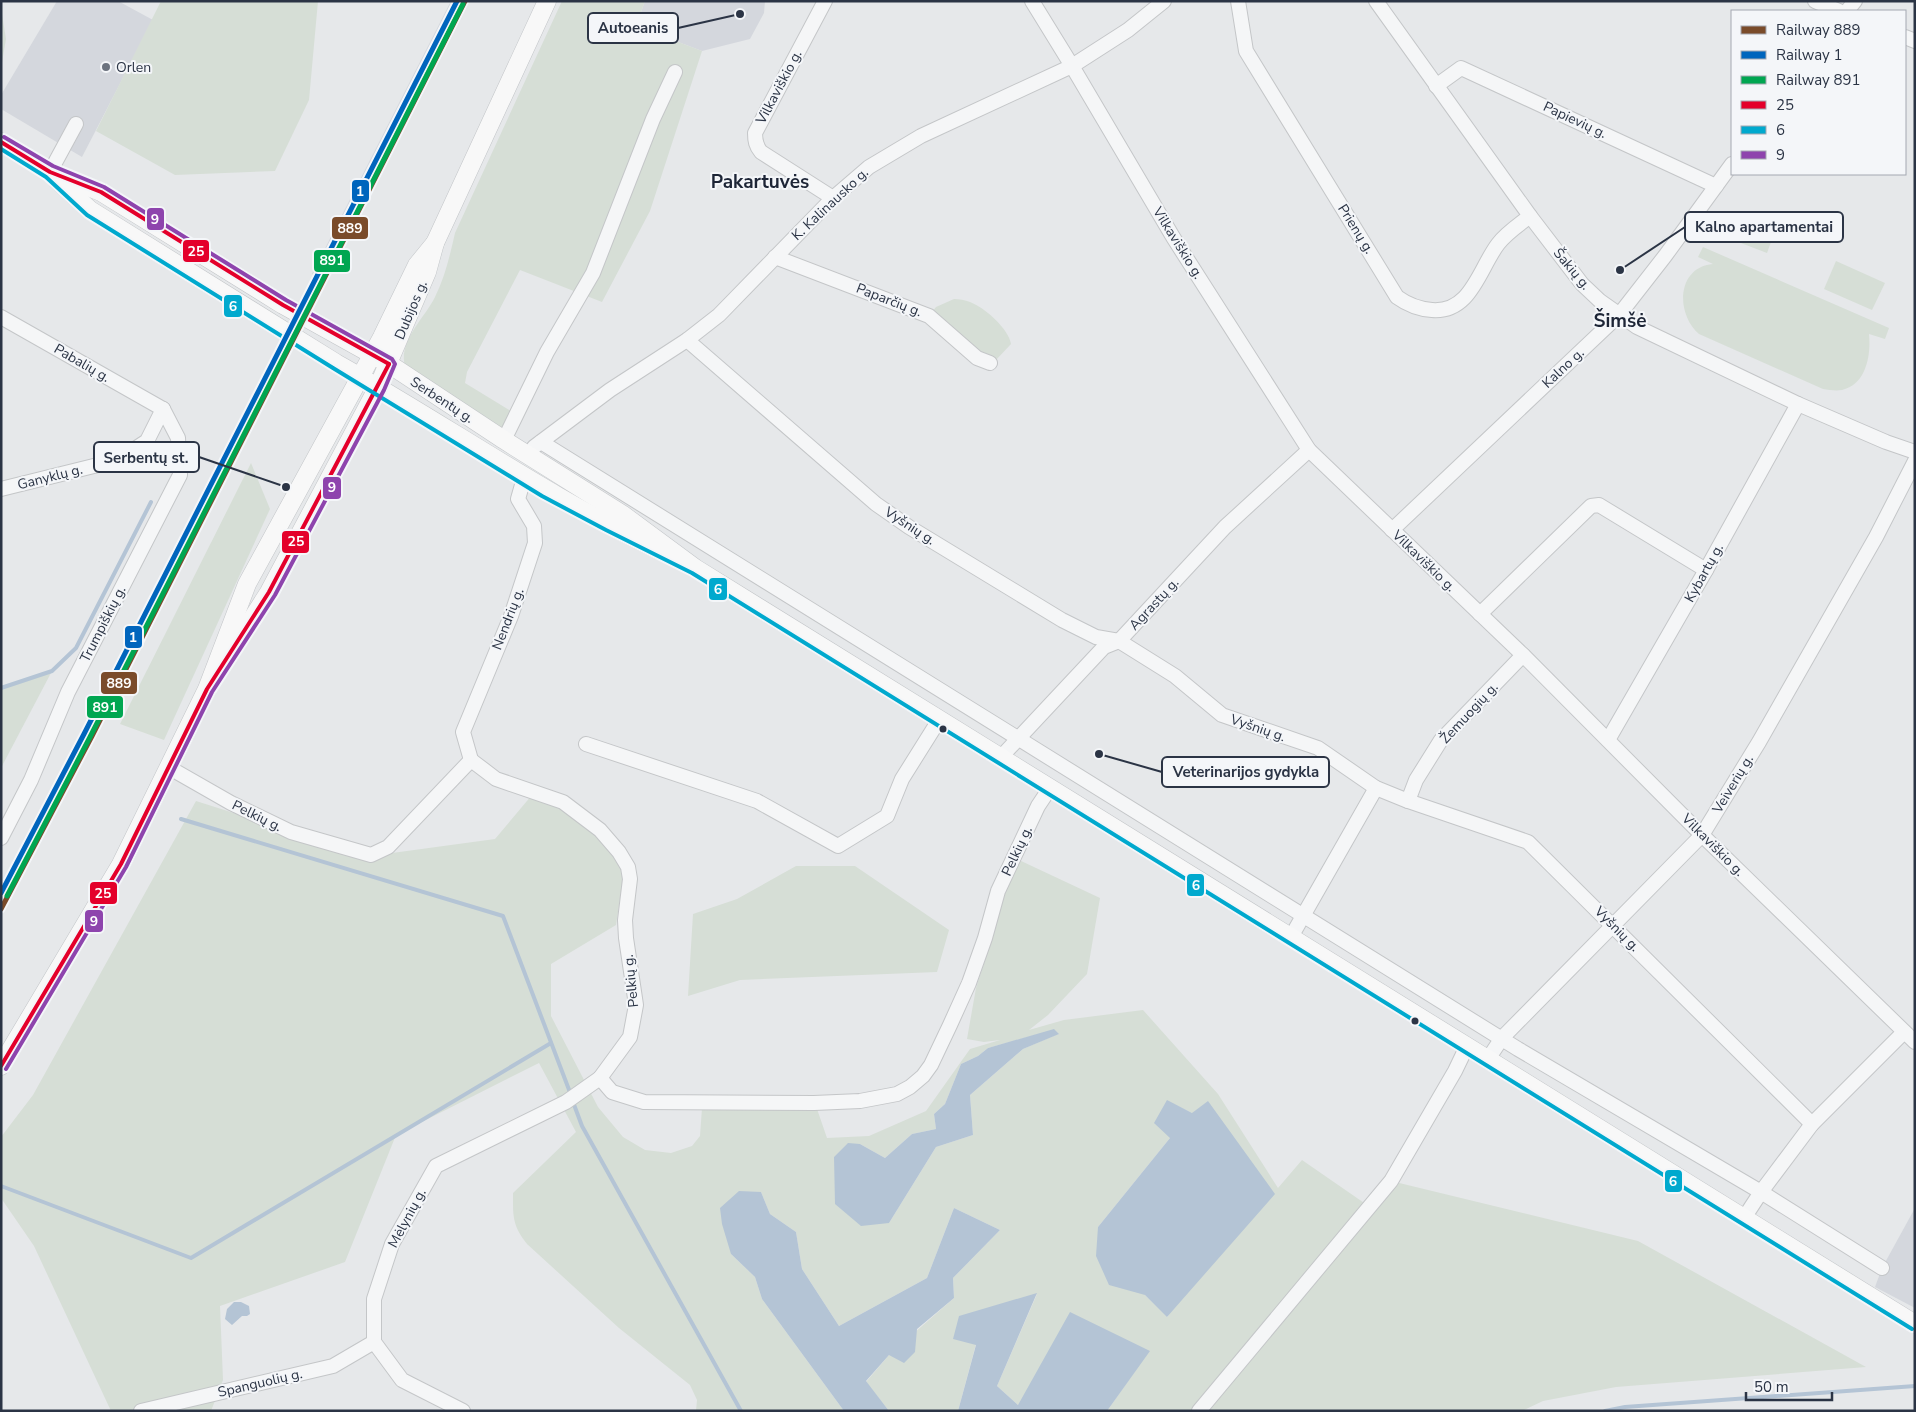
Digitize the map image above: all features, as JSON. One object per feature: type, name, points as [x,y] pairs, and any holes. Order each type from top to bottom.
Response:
[{"type":"main road","name":"Dubijos g.","points":[[206,689],[268,592],[378,387],[427,272],[434,243],[547,1]]},
{"type":"main road","name":"Serbentų g.","points":[[1,142],[50,172],[102,192],[283,305],[389,364],[504,440],[622,514],[695,568],[1915,1324]]},
{"type":"main road","name":"Serbentų g.","points":[[50,172],[90,210],[524,478],[614,529],[695,568]]},
{"type":"main road","name":"Dubijos g.","points":[[1,1066],[120,864],[206,689],[247,584],[372,354],[417,265],[434,243]]},
{"type":"street","name":"Vilkaviškio g.","points":[[825,1],[755,133],[755,140],[756,146],[761,152],[833,198]]},
{"type":"street","name":"Vilkaviškio g.","points":[[1032,1],[1173,237],[1308,450],[1523,655],[1702,835],[1915,1042]]},
{"type":"street","name":"K. Kalinausko g.","points":[[526,454],[610,390],[687,340],[719,315],[833,198],[869,167],[922,136],[1072,66],[1128,30],[1164,1]]},
{"type":"street","name":"Prienų g.","points":[[1238,1],[1246,51],[1397,297],[1420,309],[1435,310],[1455,306],[1470,292],[1498,242],[1530,216]]},
{"type":"street","name":"Šakių g.","points":[[1376,1],[1530,216],[1582,284],[1600,301],[1637,327],[1798,404],[1886,442],[1915,452]]},
{"type":"street","points":[[1815,1],[1837,10]]},
{"type":"street","name":"Papievių g.","points":[[1436,86],[1462,68],[1716,186]]},
{"type":"street","points":[[504,440],[547,352],[592,273],[675,72]]},
{"type":"street","points":[[50,172],[76,124]]},
{"type":"street","name":"Kalno g.","points":[[1392,530],[1619,315],[1731,165]]},
{"type":"street","name":"Paparčių g.","points":[[775,257],[929,316],[977,358],[990,362]]},
{"type":"street","name":"Pabalių g.","points":[[1,317],[163,409]]},
{"type":"street","name":"Vyšnių g.","points":[[687,340],[876,504],[1062,620],[1096,636],[1119,641],[1175,676],[1222,715],[1318,748],[1376,788],[1408,802],[1528,842],[1812,1124]]},
{"type":"street","name":"Kybartų g.","points":[[1608,740],[1706,570],[1798,404]]},
{"type":"street","name":"Ganyklų g.","points":[[1,489],[118,460],[147,441],[163,409]]},
{"type":"street","name":"Trumpiškių g.","points":[[1,838],[31,780],[68,692],[180,475],[178,438],[163,409]]},
{"type":"street","points":[[541,442],[1502,1038],[1761,1192],[1882,1268]]},
{"type":"street","name":"Agrastų g.","points":[[1001,758],[1104,647],[1119,641],[1224,528],[1308,450]]},
{"type":"street","name":"Veiverių g.","points":[[1488,1059],[1502,1038],[1702,835],[1759,742],[1876,537],[1915,460]]},
{"type":"street","name":"Nendrių g.","points":[[471,760],[463,732],[511,616],[535,543],[534,526],[518,499],[524,478]]},
{"type":"street","points":[[1480,614],[1591,506],[1599,504],[1706,570]]},
{"type":"street","name":"Žemuogių g.","points":[[1408,802],[1416,780],[1441,740],[1523,655]]},
{"type":"street","points":[[586,744],[757,801],[838,846],[887,816],[902,779],[939,720]]},
{"type":"street","name":"Pelkių g.","points":[[168,767],[231,803],[291,832],[371,855],[388,847],[471,760],[496,779],[563,802],[600,830],[619,852],[628,867],[630,879],[625,920],[626,938],[636,1005],[630,1037],[600,1078],[612,1092],[644,1102],[814,1104],[860,1101],[897,1094],[910,1087],[923,1076],[931,1064],[950,1025],[985,938],[998,891],[1038,806],[1050,788]]},
{"type":"street","points":[[1291,937],[1376,788]]},
{"type":"street","points":[[1744,1218],[1812,1124],[1904,1032]]},
{"type":"street","points":[[1199,1411],[1391,1181],[1455,1071],[1467,1046]]},
{"type":"street","name":"Mėlynių g.","points":[[374,1342],[374,1300],[392,1244],[436,1166],[566,1102],[600,1078]]},
{"type":"street","points":[[374,1342],[402,1380],[463,1411]]},
{"type":"street","name":"Spanguolių g.","points":[[142,1411],[333,1366],[374,1342]]},
{"type":"shaded area","points":[[57,1],[118,1],[153,20],[82,157],[1,109],[1,95]]},
{"type":"shaded area","points":[[161,1],[318,1],[309,100],[275,171],[175,175],[96,131]]},
{"type":"shaded area","points":[[451,1],[470,1],[327,282],[312,274]]},
{"type":"shaded area","points":[[562,1],[645,1],[636,26],[702,51],[650,211],[602,302],[520,270],[467,372],[465,383],[511,411],[501,432],[405,367],[405,348],[413,330],[439,289],[455,233]]},
{"type":"shaded area","points":[[645,1],[765,1],[764,13],[750,39],[702,51],[636,26]]},
{"type":"shaded area","points":[[1,8],[6,39],[1,68]]},
{"type":"shaded area","points":[[1740,218],[1775,231],[1767,253],[1733,240]]},
{"type":"shaded area","points":[[1703,247],[1889,328],[1885,339],[1869,334],[1866,367],[1857,382],[1842,390],[1823,389],[1699,334],[1691,325],[1683,303],[1686,282],[1692,273],[1701,267],[1713,264],[1698,257]]},
{"type":"shaded area","points":[[1836,261],[1885,283],[1872,310],[1824,289]]},
{"type":"shaded area","points":[[954,299],[968,301],[976,305],[995,319],[1006,332],[1011,344],[995,361],[990,363],[929,316],[936,307]]},
{"type":"shaded area","points":[[251,463],[270,509],[164,740],[120,724]]},
{"type":"shaded area","points":[[52,671],[1,768],[1,688]]},
{"type":"shaded area","points":[[532,795],[565,809],[612,849],[621,866],[623,879],[616,925],[551,964],[551,1016],[598,1107],[623,1137],[645,1150],[671,1153],[692,1146],[700,1136],[702,1108],[817,1109],[827,1138],[869,1136],[926,1111],[970,1049],[1000,1040],[984,1042],[967,1039],[976,988],[1004,894],[1019,860],[1100,898],[1087,974],[1048,1015],[1029,1030],[1064,1020],[1143,1010],[1218,1094],[1278,1188],[1302,1160],[1370,1207],[1391,1181],[1638,1241],[1866,1367],[1616,1387],[1543,1401],[1522,1411],[1107,1411],[1149,1351],[1018,1405],[997,1386],[1037,1294],[976,1344],[958,1411],[889,1411],[866,1382],[889,1355],[954,1298],[953,1278],[1000,1230],[954,1208],[927,1278],[839,1326],[802,1269],[796,1232],[770,1214],[761,1192],[731,1254],[755,1277],[762,1299],[844,1411],[696,1411],[697,1400],[690,1385],[619,1328],[527,1244],[518,1231],[513,1214],[513,1193],[576,1132],[539,1063],[396,1135],[345,1262],[220,1306],[223,1380],[211,1411],[111,1411],[34,1246],[1,1198],[1,1137],[33,1095],[196,801],[370,856],[495,839]],"holes":[[[1054,1030],[1058,1034],[1023,1049],[970,1095],[973,1135],[936,1147],[889,1223],[860,1144],[885,1158],[912,1134],[936,1129],[934,1114],[945,1104],[961,1064],[978,1056],[988,1048]],[[1167,1101],[1192,1113],[1168,1317],[1145,1295],[1098,1227],[1170,1138]]]},
{"type":"shaded area","points":[[796,866],[855,866],[949,930],[937,972],[740,980],[688,996],[693,914],[737,899]]},
{"type":"shaded area","points":[[1915,1208],[1915,1308],[1875,1287],[1882,1268]]},
{"type":"water","points":[[1054,1029],[1059,1034],[1023,1049],[970,1095],[973,1135],[936,1147],[889,1223],[861,1226],[835,1204],[834,1157],[848,1143],[860,1144],[885,1158],[912,1134],[936,1129],[934,1114],[945,1104],[961,1064],[978,1056],[988,1048]]},
{"type":"water","points":[[1167,1100],[1192,1113],[1208,1101],[1275,1194],[1167,1317],[1145,1295],[1109,1285],[1096,1256],[1098,1227],[1170,1138],[1154,1123]]},
{"type":"water","points":[[739,1191],[761,1192],[770,1214],[796,1232],[802,1269],[839,1326],[927,1278],[954,1208],[1000,1230],[953,1278],[954,1298],[917,1329],[915,1352],[904,1363],[889,1355],[866,1381],[889,1411],[844,1411],[762,1299],[755,1277],[731,1254],[722,1224],[720,1208]]},
{"type":"water","points":[[1037,1293],[997,1386],[1018,1405],[1070,1312],[1150,1351],[1107,1411],[958,1411],[976,1345],[953,1339],[959,1316]]},
{"type":"water","points":[[234,1302],[241,1302],[249,1306],[250,1314],[242,1316],[232,1325],[225,1319],[227,1309]]},
{"type":"waterway","points":[[1,688],[52,671],[76,648],[151,502]]},
{"type":"waterway","points":[[181,819],[503,916],[571,1095]]},
{"type":"waterway","points":[[1,1186],[191,1258],[551,1043]]},
{"type":"waterway","points":[[573,1102],[582,1126],[741,1411]]},
{"type":"waterway","points":[[1605,1411],[1625,1407],[1915,1386]]},
{"type":"rail line","name":"1","points":[[1,893],[84,734],[457,1]]},
{"type":"rail line","name":"889","points":[[1,909],[92,736],[465,1]]},
{"type":"rail line","name":"891","points":[[7,896],[90,737],[463,4]]},
{"type":"transit line","name":"9","points":[[4,137],[53,166],[104,187],[286,300],[392,359],[395,364],[384,390],[275,595],[212,692],[126,867],[6,1069]]},
{"type":"transit line","name":"25","points":[[1,142],[50,172],[101,192],[283,305],[389,364]]},
{"type":"transit line","name":"6","points":[[1,149],[46,177],[87,215],[333,368],[542,496],[692,573],[1912,1329]]},
{"type":"transit line","name":"25","points":[[1,1066],[121,864],[207,689],[269,592],[389,364]]},
{"type":"place","name":"Autoeanis","points":[[740,14]]},
{"type":"place","name":"Orlen","points":[[106,67]]},
{"type":"place","name":"Kalno apartamentai","points":[[1620,270]]},
{"type":"place","name":"Serbentų st.","points":[[286,487]]},
{"type":"place","name":"Veterinarijos gydykla","points":[[1099,754]]},
{"type":"district","name":"Pakartuvės","points":[[760,182]]},
{"type":"district","name":"Šimšė","points":[[1620,321]]}]
